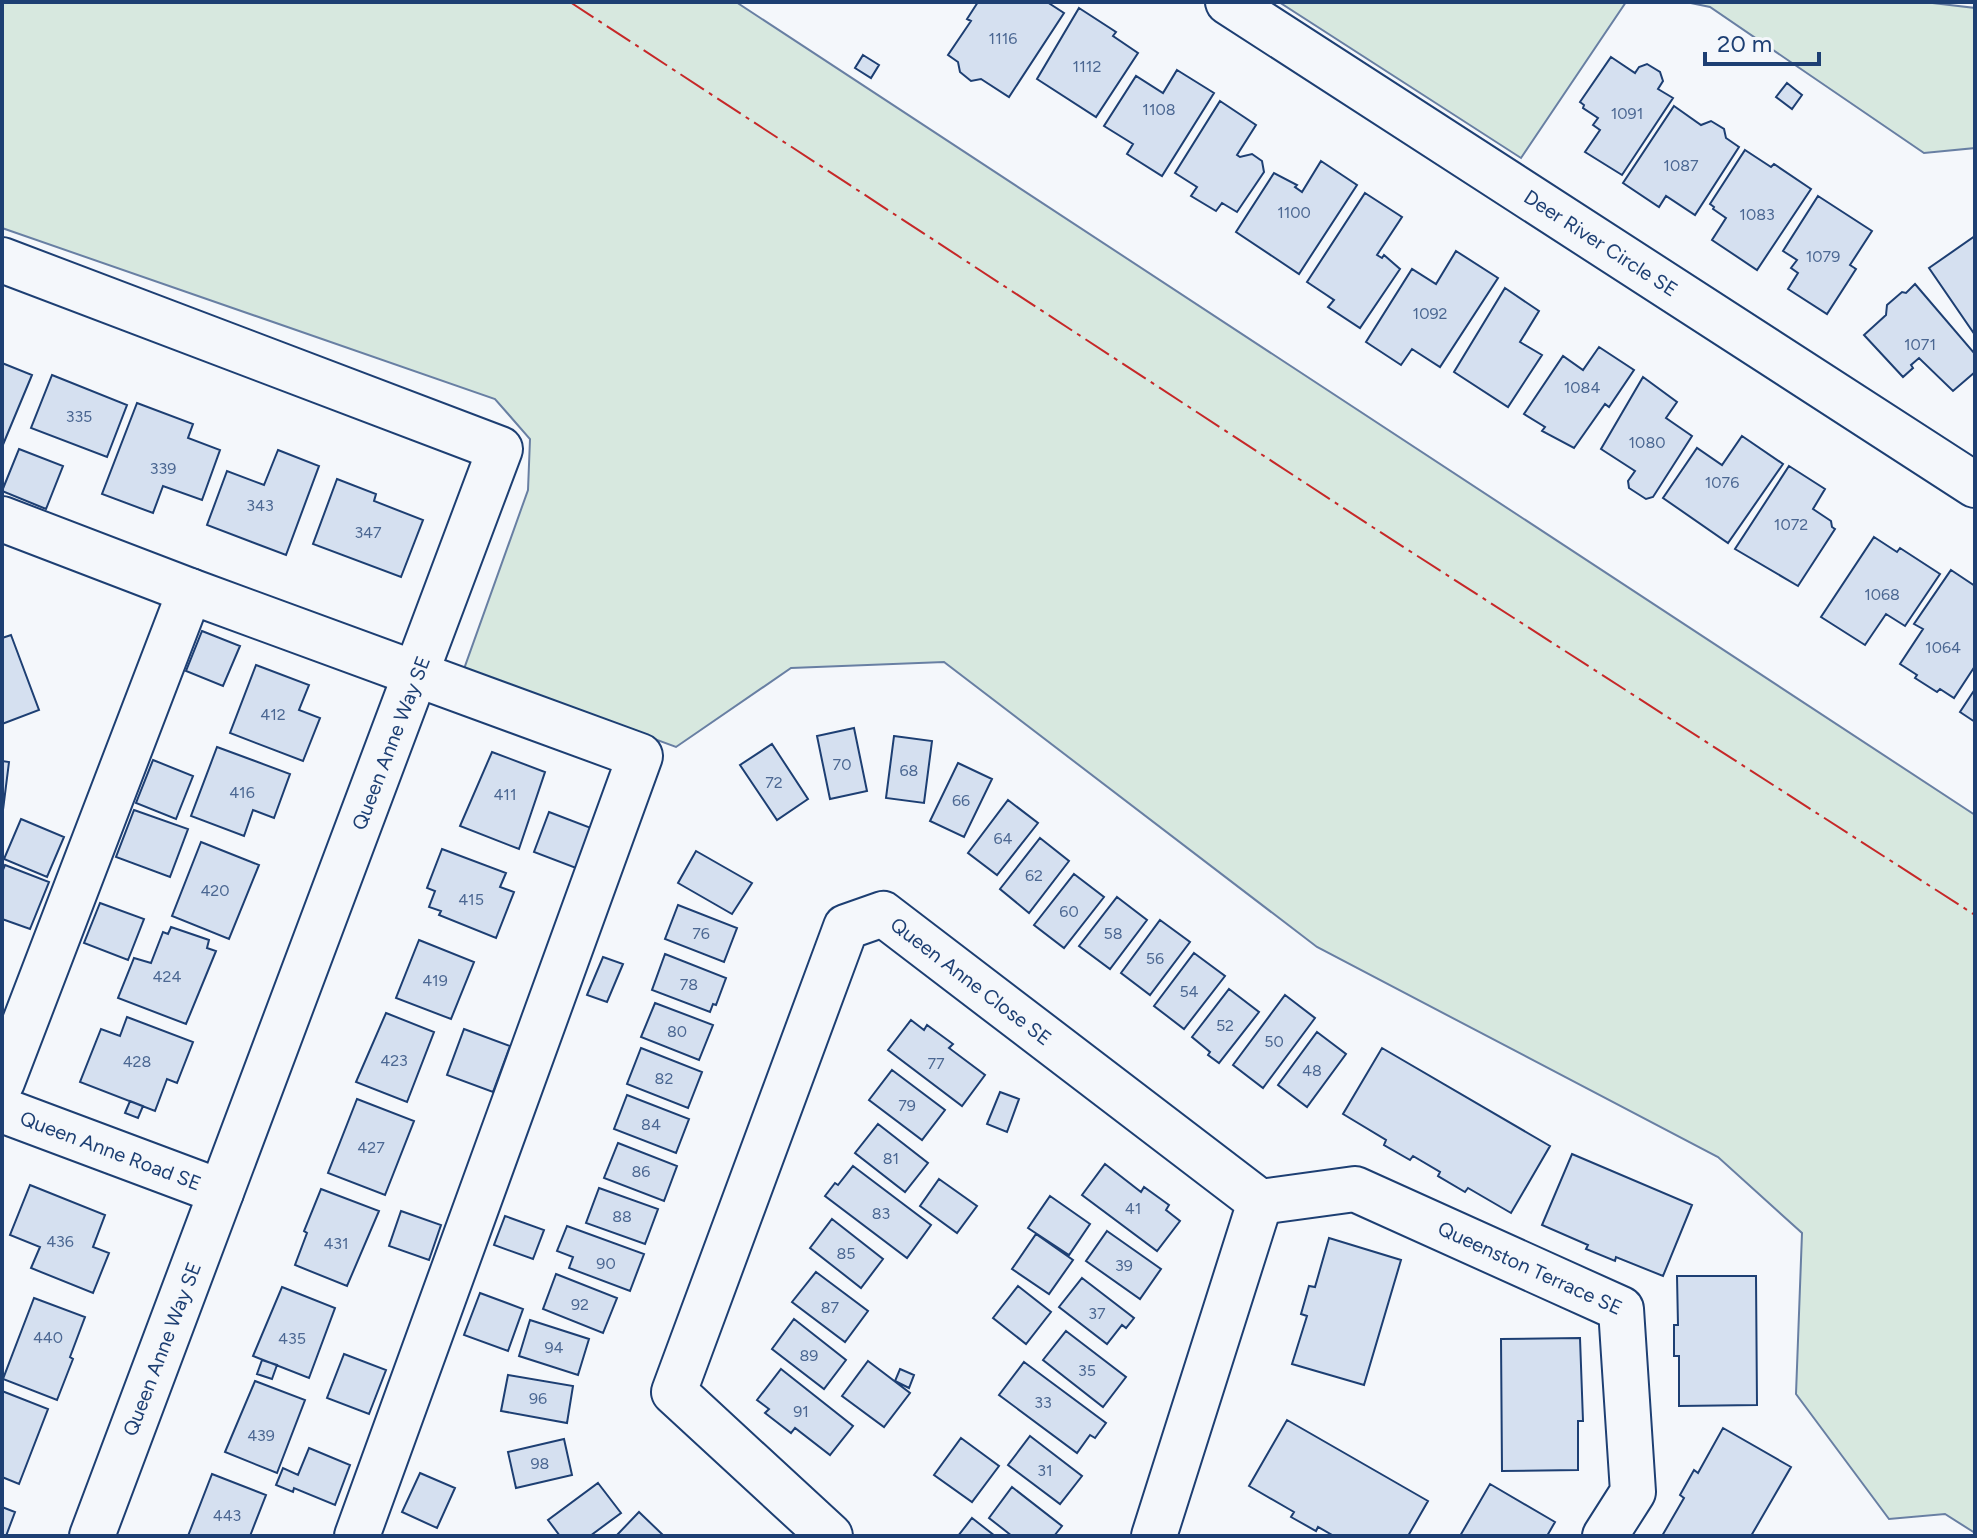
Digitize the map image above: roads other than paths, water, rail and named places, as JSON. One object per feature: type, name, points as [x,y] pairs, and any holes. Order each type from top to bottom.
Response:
[{"type":"street","name":"Deer River Circle SE","points":[[1228,2],[1975,485]]},
{"type":"street","name":"Queen Anne Way SE","points":[[2,260],[500,449],[92,1536]]},
{"type":"street","points":[[2,519],[640,756],[369,1532]]},
{"type":"street","points":[[2,1082],[190,591]]},
{"type":"street","name":"Queen Anne Close SE","points":[[830,1536],[674,1392],[846,927],[883,914],[1260,1202]]},
{"type":"street","name":"Queen Anne Road SE","points":[[2,1110],[221,1192]]},
{"type":"street","name":"Queenston Terrace SE","points":[[1260,1202],[1355,1189],[1621,1309],[1633,1492],[1605,1536]]},
{"type":"street","points":[[1154,1536],[1260,1202]]}]
